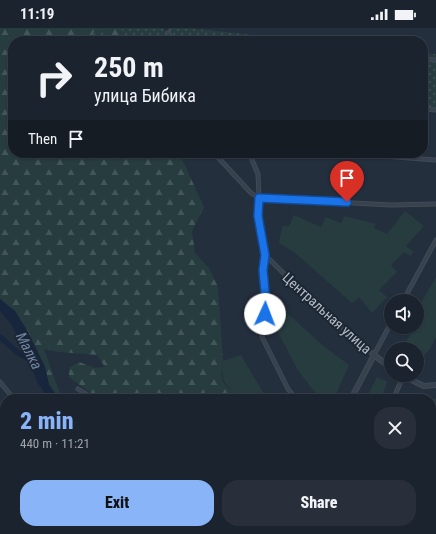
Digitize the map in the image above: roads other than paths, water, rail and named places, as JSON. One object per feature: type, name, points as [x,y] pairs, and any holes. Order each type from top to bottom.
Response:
[{"type":"street","points":[[219,158],[252,193],[259,198],[391,205],[436,204]]},
{"type":"street","points":[[251,158],[258,174],[258,216],[265,255],[263,270],[266,303],[262,337],[288,390],[292,394]]},
{"type":"street","points":[[409,158],[436,160]]},
{"type":"street","points":[[407,294],[436,240]]},
{"type":"street","name":"Центральная улица","points":[[265,255],[314,303],[384,363]]},
{"type":"street","points":[[354,394],[386,334]]},
{"type":"street","points":[[0,382],[10,394]]},
{"type":"street","points":[[395,394],[400,382]]},
{"type":"street","points":[[415,382],[424,386],[435,384]]},
{"type":"street","points":[[78,388],[87,394]]},
{"type":"water","name":"Малка","points":[[0,299],[15,311],[28,332],[45,367],[49,385],[55,394],[45,394],[37,382],[27,354],[11,324],[0,311]]},
{"type":"waterway","name":"Малка","points":[[0,337],[18,353],[31,358]]}]
